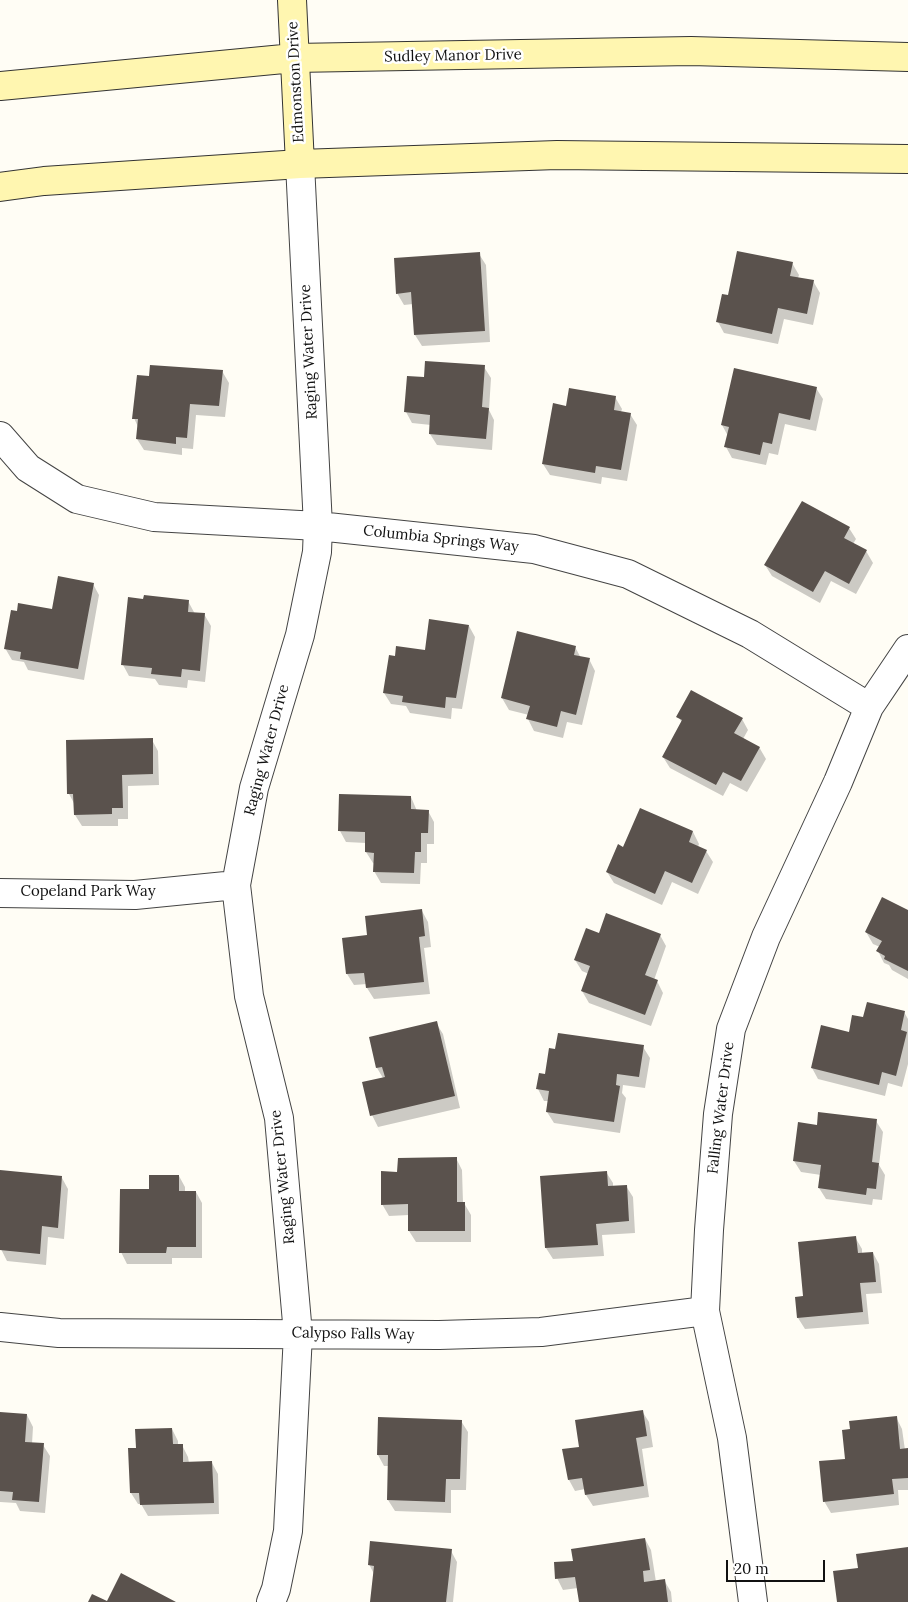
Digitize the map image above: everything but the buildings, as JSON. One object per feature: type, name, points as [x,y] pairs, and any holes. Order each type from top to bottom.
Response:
[{"type":"main road","name":"Edmonston Drive","points":[[292,0],[300,164]]},
{"type":"main road","name":"Sudley Manor Drive","points":[[0,86],[294,58],[690,51],[908,57]]},
{"type":"main road","points":[[0,187],[44,181],[300,164],[557,155],[908,159]]},
{"type":"street","name":"Raging Water Drive","points":[[271,1602],[276,1589],[288,1531],[298,1334],[279,1118],[249,996],[236,885],[254,788],[300,635],[318,552],[300,164]]},
{"type":"street","name":"Columbia Springs Way","points":[[0,436],[28,468],[77,499],[154,518],[318,526],[534,549],[628,574],[750,634],[870,707]]},
{"type":"street","name":"Falling Water Drive","points":[[754,1602],[732,1438],[705,1312],[718,1114],[731,1029],[766,937],[838,782],[870,707],[908,649]]},
{"type":"street","name":"Copeland Park Way","points":[[0,893],[135,895],[236,885]]},
{"type":"street","name":"Calypso Falls Way","points":[[0,1327],[59,1333],[439,1335],[541,1332],[705,1312]]}]
